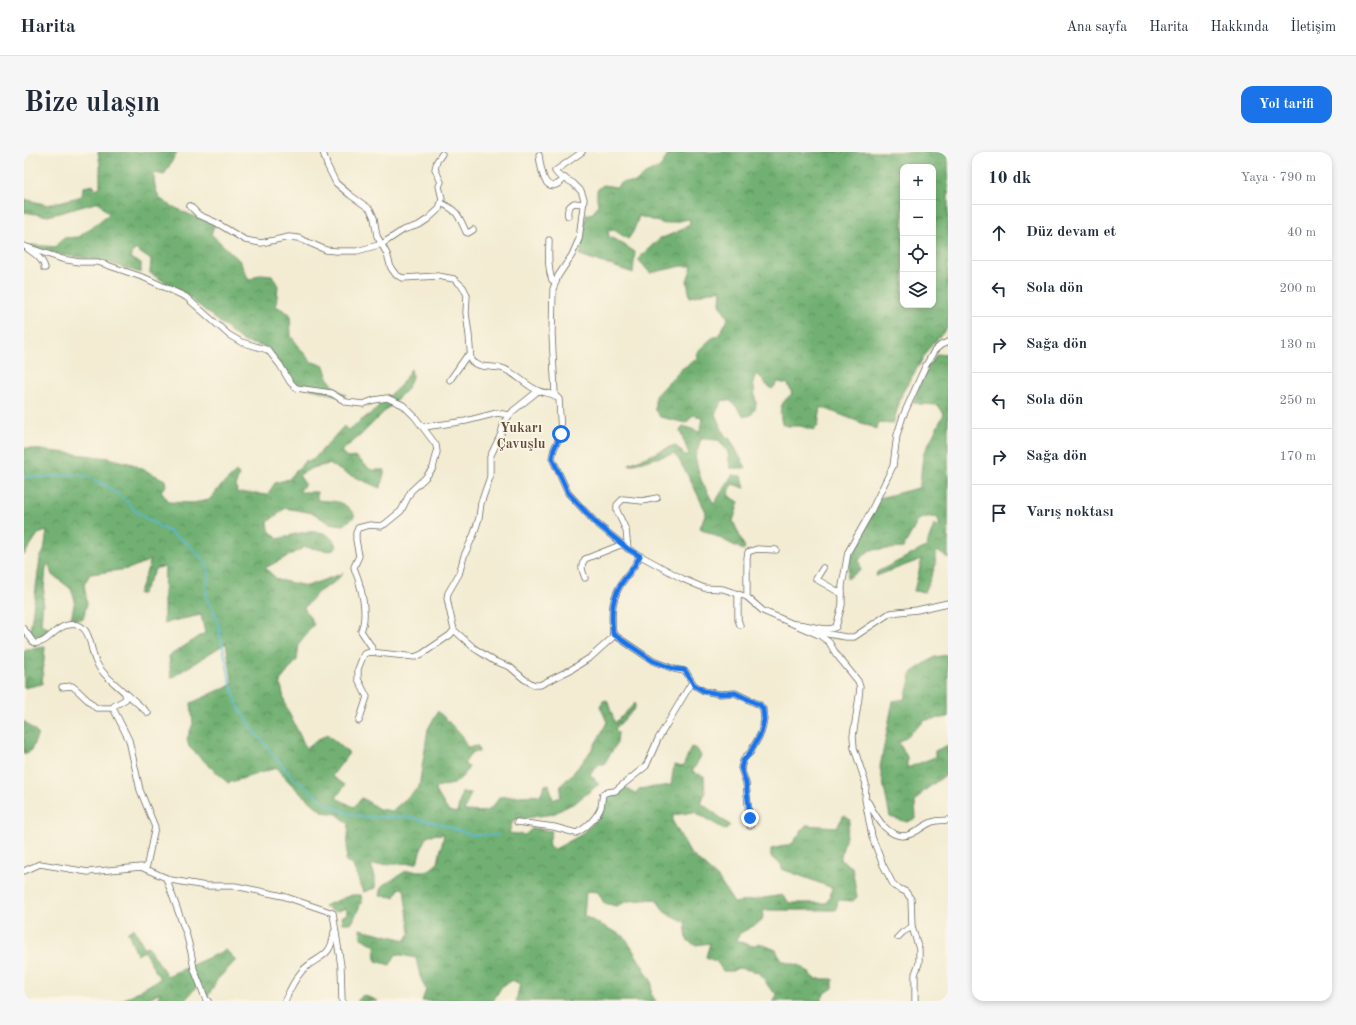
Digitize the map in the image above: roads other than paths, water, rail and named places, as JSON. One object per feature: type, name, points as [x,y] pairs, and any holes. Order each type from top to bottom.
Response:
[{"type":"street","points":[[323,152],[327,165],[336,183],[370,209],[374,218],[377,236],[387,254],[391,268],[396,275],[403,278],[438,276],[454,279],[463,286],[467,295],[466,313],[471,361],[476,365],[501,368],[513,374],[538,391],[555,394]]},
{"type":"street","points":[[582,152],[555,171],[558,175],[573,182],[581,191],[584,199],[579,239],[553,289],[552,334],[555,394],[559,399],[561,434],[554,449],[552,458],[568,493],[595,522],[628,549],[682,579],[704,588],[724,589],[747,597],[762,611],[819,635],[829,642],[836,654],[858,681],[860,687],[853,736],[854,748],[866,784],[866,799],[872,838],[883,865],[894,886],[906,892],[911,899],[912,927],[919,949],[918,963],[914,974],[915,1001]]},
{"type":"street","points":[[190,206],[199,215],[215,222],[245,240],[261,243],[289,237],[298,238],[326,250],[357,251],[382,244],[403,230],[419,225],[439,209],[442,199],[439,186],[441,182],[435,169],[442,154]]},
{"type":"street","points":[[539,155],[541,171],[545,182],[555,185],[565,178]]},
{"type":"street","points":[[441,203],[450,207],[456,212],[466,232],[468,233],[473,230]]},
{"type":"street","points":[[568,216],[567,210],[574,203],[583,204]]},
{"type":"street","points":[[549,240],[548,260],[550,274],[552,280],[556,282]]},
{"type":"street","points":[[25,246],[40,259],[44,264],[44,268]]},
{"type":"street","points":[[25,246],[62,259],[79,262],[98,262],[145,278],[186,298],[229,335],[241,342],[268,350],[280,365],[290,382],[296,388],[331,393],[346,402],[363,404],[374,400],[387,398],[403,405],[424,427],[436,445],[437,452],[433,468],[411,491],[401,511],[381,526],[370,525],[358,528],[356,533],[359,556],[354,567],[359,581],[364,610],[364,620],[361,631],[371,646],[373,652]]},
{"type":"street","points":[[794,624],[802,623],[826,629],[836,627],[842,605],[842,586],[848,552],[869,516],[893,466],[895,443],[903,416],[925,367],[934,351],[941,345],[948,342]]},
{"type":"street","points":[[450,380],[466,357],[470,355]]},
{"type":"street","points":[[538,391],[509,415],[504,422],[501,434],[490,457],[490,477],[481,503],[479,518],[474,534],[464,556],[459,574],[448,593],[448,603],[454,630],[474,648],[494,661],[504,663],[524,679],[534,685],[540,685],[572,669],[591,657],[612,638],[612,605],[617,593],[626,578],[635,568],[640,556]]},
{"type":"street","points":[[424,427],[466,421],[498,413],[509,415]]},
{"type":"street","points":[[628,549],[626,530],[617,511],[617,505],[623,499],[642,500],[657,498]]},
{"type":"street","points":[[585,578],[581,564],[585,558],[622,544]]},
{"type":"street","points":[[747,597],[748,552],[757,549],[776,550]]},
{"type":"street","points":[[823,568],[816,579],[828,582],[842,594]]},
{"type":"street","points":[[738,594],[738,620],[740,625]]},
{"type":"street","points":[[806,630],[854,637],[890,614],[948,603]]},
{"type":"street","points":[[24,629],[34,643],[39,644],[54,632],[67,625],[74,624],[80,626],[86,631],[89,637],[96,662],[108,678],[148,713]]},
{"type":"street","points":[[359,721],[367,697],[358,679],[358,669],[364,654],[373,652],[415,657],[434,647],[450,635],[454,630]]},
{"type":"street","points":[[613,634],[653,661],[674,669],[684,670],[694,685],[704,691],[720,694],[735,693],[760,705],[763,709],[764,720],[761,733],[750,753],[743,761],[741,768],[746,783],[750,826]]},
{"type":"street","points":[[517,822],[554,827],[576,833],[582,830],[594,818],[600,808],[603,794],[615,791],[646,766],[658,739],[692,682]]},
{"type":"street","points":[[62,686],[72,686],[96,708],[113,708],[126,699],[125,693]]},
{"type":"street","points":[[113,708],[129,740],[140,790],[155,827],[146,869]]},
{"type":"street","points":[[866,799],[887,830],[901,836],[910,835],[930,823],[948,820]]},
{"type":"street","points":[[24,870],[40,864],[88,872],[141,867],[171,880],[206,886],[235,886],[283,896],[333,913],[341,966],[342,1001]]},
{"type":"street","points":[[166,878],[186,933],[194,969],[206,1000],[208,1001]]},
{"type":"street","points":[[285,1001],[288,993],[301,972],[328,951],[333,940],[335,925]]},
{"type":"street","points":[[898,937],[912,927]]},
{"type":"waterway","points":[[24,477],[81,475],[104,484],[126,501],[138,513],[187,543],[196,552],[206,563],[210,575],[206,586],[207,600],[216,615],[231,685],[238,706],[254,731],[290,775],[325,803],[347,813],[366,817],[407,817],[438,823],[471,835],[499,835]]},
{"type":"district","name":"Yukarı Çavuşlu","points":[[521,436]]}]
